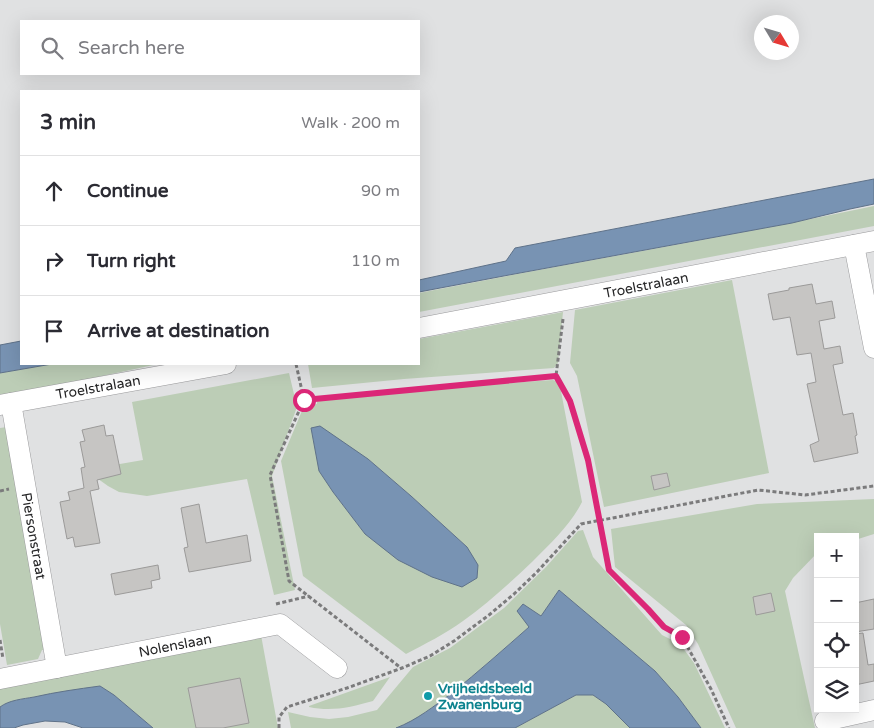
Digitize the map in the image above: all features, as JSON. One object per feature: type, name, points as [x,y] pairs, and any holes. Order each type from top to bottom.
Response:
[{"type":"street","name":"Troelstralaan","points":[[420,328],[874,241]]},
{"type":"street","points":[[854,245],[874,348]]},
{"type":"street","name":"Troelstralaan","points":[[6,404],[220,365]]},
{"type":"street","name":"Piersonstraat","points":[[6,404],[57,668]]},
{"type":"street","name":"Nolenslaan","points":[[0,679],[280,624],[337,668]]},
{"type":"street","points":[[825,721],[874,710]]},
{"type":"path","points":[[566,300],[556,376],[570,401],[588,460],[609,570],[664,627],[682,637],[711,689],[729,728]]},
{"type":"path","points":[[296,365],[304,400],[270,475],[289,581],[402,668]]},
{"type":"path","points":[[304,400],[556,376]]},
{"type":"path","points":[[279,728],[279,717],[287,706],[402,668],[430,656],[454,641],[514,594],[581,524],[758,490],[805,495],[874,486]]},
{"type":"green space","points":[[874,206],[874,226],[420,312],[420,293]]},
{"type":"green space","points":[[732,280],[769,473],[604,507],[577,376],[570,363],[575,310]]},
{"type":"green space","points":[[563,312],[558,363],[554,368],[312,388],[308,365],[420,365],[420,339]]},
{"type":"green space","points":[[46,365],[153,365],[0,398],[0,373]]},
{"type":"green space","points":[[289,373],[297,407],[272,476],[295,590],[274,595],[247,479],[147,496],[119,492],[94,476],[91,469],[143,460],[132,402]]},
{"type":"green space","points":[[553,380],[558,382],[560,386],[582,502],[554,540],[499,592],[472,614],[435,639],[406,654],[303,576],[281,461],[304,406],[317,404],[317,398]],"holes":[[[368,459],[467,547],[365,534],[319,471]]]},
{"type":"green space","points":[[7,427],[47,650],[42,650],[38,659],[7,665],[0,624],[0,428]]},
{"type":"green space","points":[[874,499],[874,534],[859,539],[859,533],[814,533],[814,556],[793,578],[785,591],[815,728],[736,728],[698,644],[686,625],[615,567],[611,529],[757,504]]},
{"type":"green space","points":[[583,530],[593,557],[662,635],[680,644],[694,663],[725,728],[701,728],[678,697],[655,671],[559,590],[541,616],[523,604],[529,627],[475,674],[416,719],[396,728],[291,728],[288,712],[329,719],[348,717],[377,710],[413,667],[450,648],[504,608],[546,567],[578,531]]},
{"type":"green space","points":[[261,635],[278,728],[153,728],[114,695],[100,686],[21,699],[0,707],[0,684]]},
{"type":"green space","points":[[390,677],[373,701],[334,709],[309,707],[309,706]]},
{"type":"green space","points":[[576,695],[593,695],[606,704],[630,728],[515,728]]},
{"type":"water","points":[[874,179],[874,204],[792,223],[420,292],[420,280],[506,261],[515,248]]},
{"type":"water","points":[[20,341],[20,365],[46,365],[0,373],[0,345]]},
{"type":"water","points":[[320,426],[368,459],[467,547],[478,565],[477,578],[462,587],[432,577],[398,560],[365,534],[319,471],[311,428]]},
{"type":"water","points":[[559,590],[655,671],[678,697],[701,728],[630,728],[606,704],[593,695],[576,695],[515,728],[396,728],[418,717],[452,693],[529,627],[517,611],[523,604],[541,616]]},
{"type":"water","points":[[100,686],[114,695],[153,728],[83,728],[65,722],[45,721],[14,728],[0,728],[0,707],[8,703]]},
{"type":"building","points":[[812,284],[816,304],[832,301],[835,318],[819,321],[824,349],[840,346],[843,363],[833,365],[843,415],[853,413],[858,453],[814,462],[810,445],[819,441],[807,384],[816,382],[811,353],[797,355],[790,317],[773,320],[768,294]]},
{"type":"building","points":[[104,425],[106,436],[113,435],[121,474],[97,480],[99,489],[90,491],[100,543],[75,547],[73,537],[67,539],[60,502],[70,500],[68,492],[84,488],[81,468],[85,467],[80,442],[85,441],[82,430]]},
{"type":"building","points":[[667,473],[670,486],[654,490],[651,476]]},
{"type":"building","points":[[199,504],[206,543],[247,535],[251,561],[189,572],[184,548],[188,547],[181,508]]},
{"type":"building","points":[[158,565],[160,579],[151,581],[152,588],[115,595],[111,574]]},
{"type":"building","points":[[771,593],[775,611],[756,615],[753,597]]},
{"type":"building","points":[[874,599],[874,629],[859,631],[859,602]]},
{"type":"building","points":[[863,633],[868,665],[874,664],[874,681],[859,684],[859,668],[859,634]]},
{"type":"building","points":[[240,678],[249,723],[223,728],[196,728],[188,688]]},
{"type":"place","name":"Vrijheidsbeeld Zwanenburg","points":[[428,696]]},
{"type":"route","points":[[304,400],[556,376],[570,401],[588,460],[609,570],[664,627],[682,637]]}]
